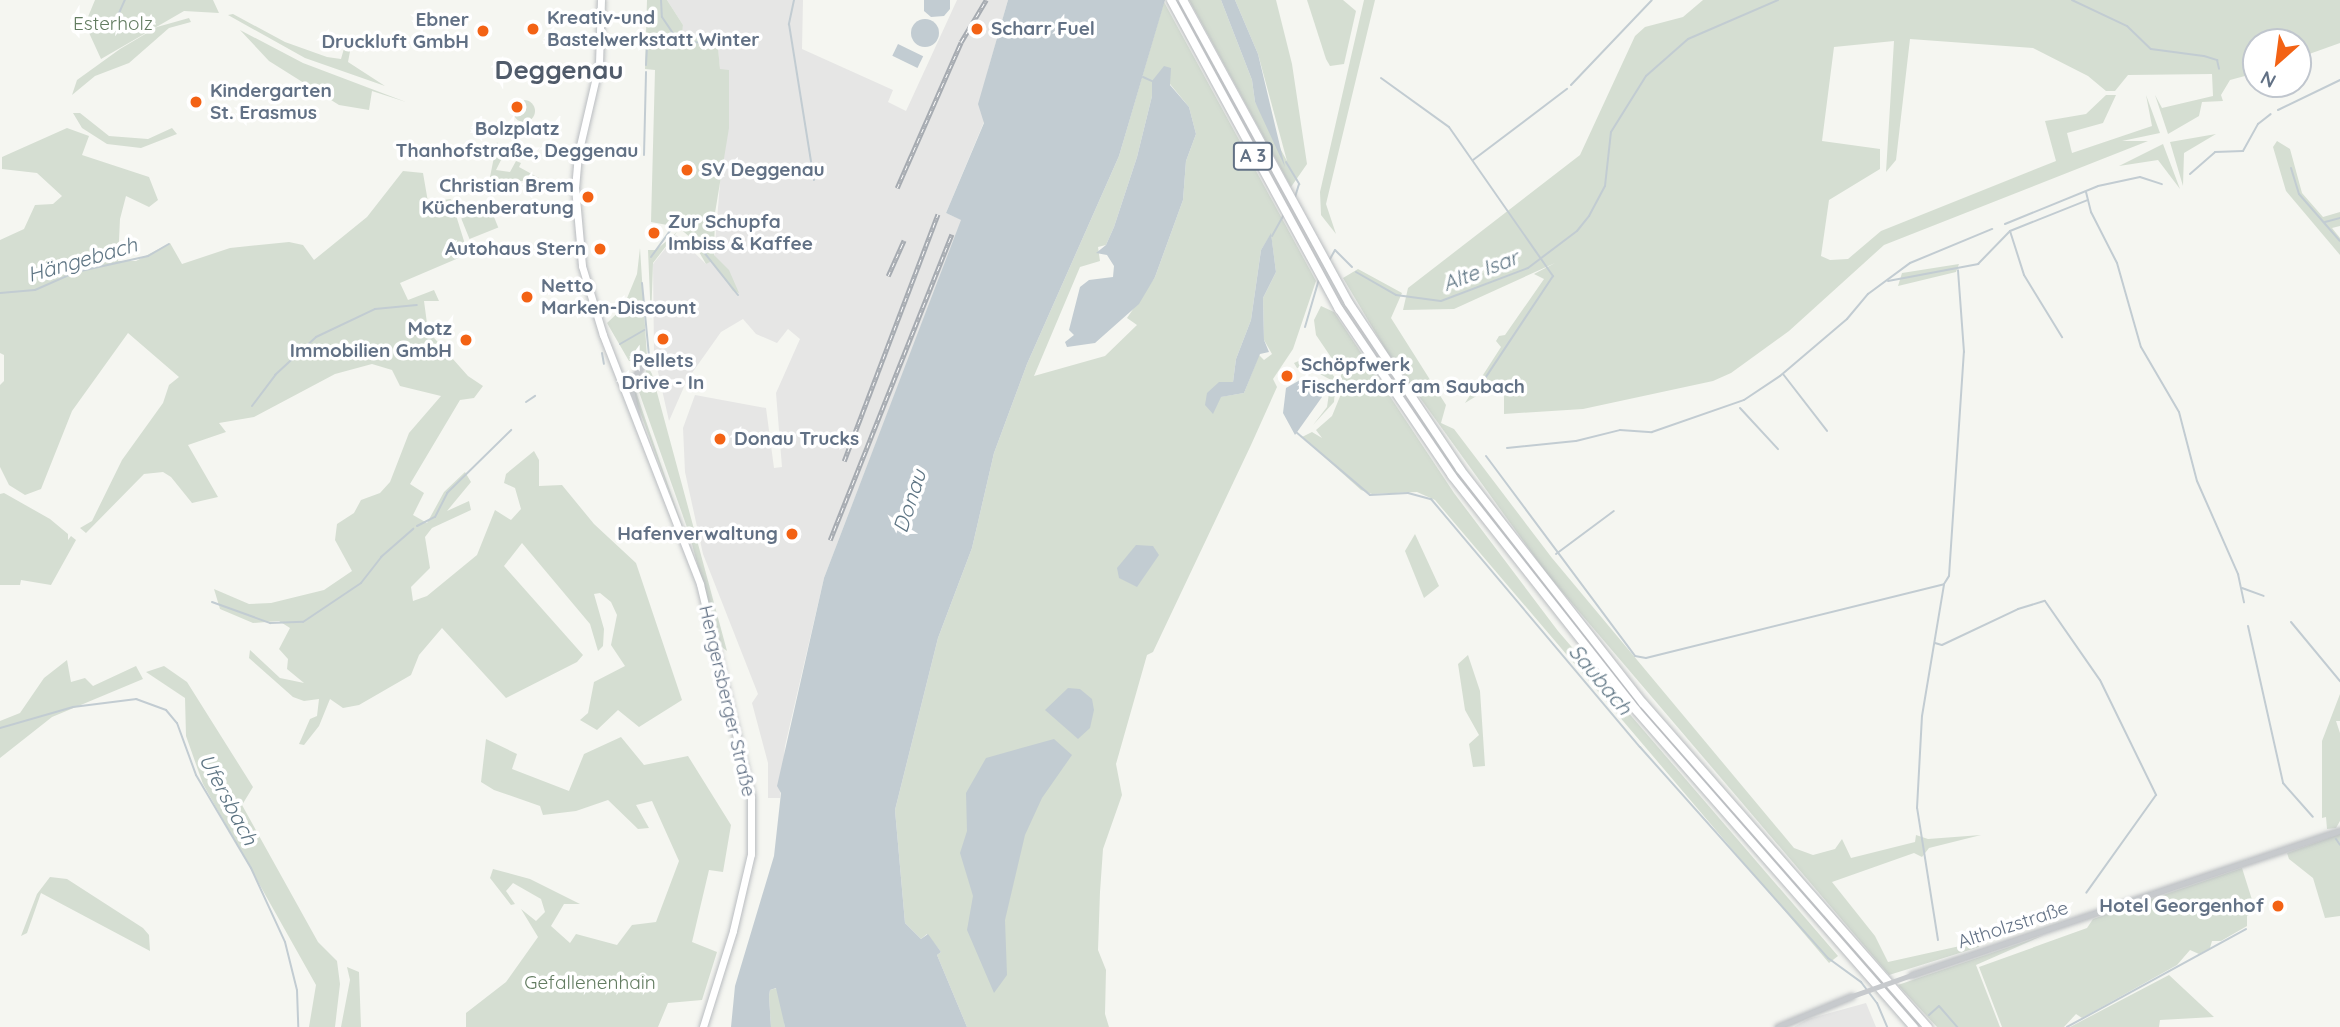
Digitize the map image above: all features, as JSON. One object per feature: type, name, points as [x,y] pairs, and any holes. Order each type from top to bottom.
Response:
[{"type":"highway","name":"A 3","points":[[1171,0],[1339,309],[1452,476],[1534,585],[1636,710],[1914,1027]]},
{"type":"highway","name":"A 3","points":[[1183,0],[1349,303],[1460,470],[1541,579],[1643,703],[1928,1027]]},
{"type":"main road","name":"Hengersberger Straße","points":[[601,0],[599,64],[578,157],[577,235],[591,300],[700,583],[751,797],[751,854],[733,931],[703,1027]]},
{"type":"street","name":"Hengersberger Straße","points":[[638,422],[630,385],[641,367]]},
{"type":"street","name":"Altholzstraße","points":[[1777,1027],[1911,975],[2340,831]]},
{"type":"shaded area","points":[[667,0],[803,0],[802,49],[893,90],[888,102],[906,111],[957,0],[1008,0],[988,70],[984,122],[946,213],[962,220],[824,578],[785,746],[780,798],[768,798],[768,763],[752,703],[758,694],[703,554],[685,472],[683,428],[695,395],[766,408],[774,468],[782,467],[776,393],[800,339],[788,329],[777,343],[756,334],[743,319],[721,332],[687,380],[669,421],[654,354],[653,264],[676,235],[706,264],[714,258],[729,70],[720,70],[717,38],[681,33],[683,25]]},
{"type":"shaded area","points":[[1866,1003],[1876,1027],[1794,1027],[1808,1019]]},
{"type":"green space","name":"Esterholz","points":[[95,0],[213,0],[219,13],[184,11],[101,59],[85,24]]},
{"type":"green space","name":"SV Deggenau","points":[[647,0],[667,0],[683,25],[682,33],[717,37],[720,69],[729,70],[729,128],[715,213],[714,255],[729,270],[739,293],[733,291],[712,261],[706,264],[691,238],[678,227],[651,222],[655,70],[645,69]]},
{"type":"green space","points":[[1189,0],[1221,0],[1252,80],[1255,102],[1287,161],[1258,54],[1235,0],[1276,0],[1292,64],[1307,164],[1291,187]]},
{"type":"green space","points":[[1307,0],[1343,0],[1356,11],[1344,64],[1330,66]]},
{"type":"green space","points":[[1364,0],[1375,0],[1326,204],[1336,234],[1321,215],[1320,192]]},
{"type":"green space","points":[[1703,0],[2340,0],[2340,43],[2312,53],[2312,28],[2242,28],[2242,77],[2230,80],[2221,95],[2223,101],[2202,102],[2199,116],[2168,134],[2155,95],[2162,108],[2213,96],[2212,74],[2128,75],[2115,91],[2106,91],[2088,76],[2033,48],[1910,39],[1896,160],[1886,172],[1894,41],[1834,47],[1822,141],[1880,149],[1880,169],[1829,200],[1821,256],[1830,260],[1848,259],[1881,231],[2056,161],[2045,121],[2086,114],[2106,95],[2116,95],[2103,123],[2067,133],[2072,153],[2152,126],[2146,95],[2160,133],[2122,141],[2148,141],[1884,245],[1789,331],[1731,373],[1713,381],[1583,409],[1504,414],[1504,396],[1491,394],[1485,380],[1483,392],[1465,403],[1501,347],[1496,341],[1499,336],[1505,335],[1544,279],[1534,274],[1555,263],[1454,309],[1403,310],[1408,288],[1580,155],[1635,36],[1645,27],[1683,17]]},
{"type":"green space","points":[[1164,2],[1316,281],[1293,349],[1273,379],[1277,387],[1251,445],[1153,652],[1147,655],[1116,764],[1122,795],[1103,849],[1098,950],[1106,970],[1105,1014],[1109,1027],[967,1027],[937,955],[941,952],[927,934],[921,939],[905,923],[895,810],[938,638],[972,548],[994,453],[1027,364],[1119,156]],"holes":[[[1157,78],[1170,84],[1189,107],[1196,134],[1186,161],[1183,200],[1155,277],[1127,318],[1137,325],[1105,356],[1034,376],[1080,267],[1100,261],[1098,247],[1106,245],[1114,227],[1137,157],[1152,96],[1152,81]],[[1271,234],[1276,272],[1263,298],[1264,340],[1272,354],[1264,360],[1259,355],[1244,393],[1220,397],[1233,382],[1236,359],[1251,320],[1261,250]]]},
{"type":"green space","points":[[233,14],[285,42],[327,57],[341,59],[345,45],[352,41],[348,62],[385,86],[305,58],[228,15]]},
{"type":"green space","points":[[189,18],[191,22],[169,28],[129,63],[95,76],[72,95],[77,80],[120,49],[157,27]]},
{"type":"green space","points":[[240,30],[303,63],[406,102],[372,91],[369,110],[339,105],[269,61]]},
{"type":"green space","points":[[524,100],[532,103],[535,111],[532,119],[524,122],[516,119],[513,111],[516,103]]},
{"type":"green space","points":[[73,113],[80,113],[109,136],[148,139],[172,128],[177,134],[141,148],[107,144],[82,128]]},
{"type":"green space","points":[[67,128],[89,136],[82,155],[149,177],[158,200],[149,207],[126,196],[120,219],[118,261],[136,261],[170,243],[182,264],[230,248],[289,242],[303,245],[314,260],[367,217],[403,171],[423,173],[428,202],[451,199],[468,254],[400,283],[408,300],[434,290],[439,301],[424,301],[428,331],[468,376],[483,386],[474,398],[460,400],[410,484],[424,493],[413,515],[427,523],[444,492],[465,472],[471,482],[447,511],[469,501],[471,510],[432,528],[425,537],[430,568],[411,587],[413,601],[427,596],[477,555],[495,510],[511,520],[521,509],[515,488],[504,483],[506,474],[534,451],[539,460],[539,486],[562,485],[594,524],[636,563],[682,700],[639,727],[618,710],[597,730],[580,720],[588,713],[594,682],[625,666],[611,645],[617,615],[611,602],[600,593],[594,594],[604,629],[603,646],[598,651],[590,624],[522,543],[504,566],[583,655],[577,662],[506,698],[442,628],[419,655],[411,675],[359,705],[343,708],[330,699],[319,726],[304,745],[299,744],[310,719],[317,716],[319,699],[304,701],[293,697],[249,658],[250,650],[280,678],[304,683],[287,669],[288,659],[279,649],[290,628],[279,621],[253,623],[220,609],[214,589],[249,604],[271,603],[324,590],[352,571],[335,540],[337,524],[354,513],[361,500],[380,493],[390,482],[409,433],[441,396],[400,386],[392,370],[372,364],[335,374],[254,417],[219,423],[226,432],[188,445],[218,497],[192,503],[171,477],[163,472],[144,474],[86,533],[80,528],[92,521],[122,460],[163,403],[169,385],[179,377],[128,333],[72,411],[41,489],[25,495],[9,485],[0,467],[0,385],[4,381],[4,355],[0,353],[0,240],[24,229],[35,205],[53,204],[62,196],[37,173],[2,169],[2,157]]},
{"type":"green space","points":[[2216,134],[2184,153],[2183,186],[2170,142]]},
{"type":"green space","points":[[2277,141],[2290,149],[2302,193],[2323,217],[2340,212],[2340,226],[2332,228],[2340,238],[2340,255],[2286,191],[2273,147]]},
{"type":"green space","points":[[497,142],[503,156],[496,170],[510,172],[516,161],[521,163],[519,167],[539,178],[488,187]]},
{"type":"green space","points":[[2163,144],[2180,189],[2158,160],[2119,166]]},
{"type":"green space","points":[[490,207],[498,227],[469,239],[461,219]]},
{"type":"green space","points":[[677,232],[653,263],[651,321],[648,250],[656,250]]},
{"type":"green space","points":[[640,248],[647,357],[629,361],[607,323],[623,308],[637,274]]},
{"type":"green space","points":[[1959,264],[1956,272],[1898,286],[1902,273]]},
{"type":"green space","points":[[1358,269],[1402,293],[1391,318],[1446,405],[1441,423],[1454,429],[1552,558],[1794,848],[1813,855],[1835,849],[1842,839],[1851,858],[1915,842],[1916,835],[1928,839],[1981,835],[1929,848],[1922,857],[1914,853],[1832,882],[1875,936],[1888,962],[1978,942],[1979,947],[1889,975],[1547,574],[1387,352],[1343,278]]},
{"type":"green space","points":[[1321,306],[1334,312],[1454,493],[1558,631],[1838,956],[1829,963],[1435,500],[1417,492],[1372,494],[1361,490],[1302,437],[1312,432],[1322,438],[1316,430],[1332,416],[1341,394],[1341,372],[1316,335],[1314,320]]},
{"type":"green space","points":[[1303,359],[1330,370],[1336,380],[1334,402],[1313,425],[1327,407],[1331,380],[1307,367],[1297,368],[1294,363]]},
{"type":"green space","points":[[648,367],[727,651],[719,645],[689,533],[638,389]]},
{"type":"green space","points":[[640,372],[636,392],[687,540],[632,390]]},
{"type":"green space","points":[[4,493],[50,519],[68,534],[68,540],[71,536],[76,540],[51,585],[21,580],[20,585],[0,585],[0,494]]},
{"type":"green space","points":[[1415,534],[1439,586],[1424,598],[1405,551]]},
{"type":"green space","points":[[1468,655],[1480,691],[1485,766],[1473,767],[1469,744],[1479,735],[1465,710],[1458,664]]},
{"type":"green space","points":[[67,660],[71,682],[85,678],[93,686],[136,666],[143,679],[52,717],[0,758],[0,721],[20,713],[44,678]]},
{"type":"green space","points":[[164,666],[187,682],[253,787],[242,805],[318,942],[337,961],[340,984],[335,1027],[309,1027],[316,985],[203,784],[186,736],[185,698],[146,672]]},
{"type":"green space","points":[[2340,694],[2340,721],[2336,721],[2340,733],[2340,821],[2336,828],[2327,829],[2326,817],[2322,818],[2322,741]]},
{"type":"green space","name":"Gefallenenhain","points":[[621,737],[644,765],[688,756],[731,825],[723,872],[709,870],[692,942],[717,952],[702,1000],[668,1003],[658,1027],[466,1027],[466,1013],[506,982],[538,937],[521,909],[536,921],[545,912],[541,899],[513,883],[506,891],[515,904],[511,905],[490,878],[493,869],[530,879],[580,904],[564,904],[551,926],[570,943],[576,934],[617,945],[632,925],[656,922],[679,861],[652,801],[636,805],[649,828],[638,829],[608,800],[576,811],[543,815],[540,806],[494,790],[481,782],[486,739],[517,754],[512,769],[569,791],[584,754]]},
{"type":"green space","points":[[2340,834],[2340,916],[2325,918],[2313,878],[2289,859],[2287,853]]},
{"type":"green space","points":[[2242,868],[2253,903],[2258,902],[2261,909],[2247,916],[2247,926],[2221,941],[2212,941],[2210,948],[2199,954],[2190,950],[2177,965],[2082,1018],[2076,1014],[2064,1027],[2002,1027],[1979,967],[2087,928],[2093,919]]},
{"type":"green space","points":[[50,877],[67,879],[143,928],[149,935],[150,951],[41,893],[27,933],[21,936],[37,894]]},
{"type":"green space","points":[[2044,935],[1976,965],[2000,1027],[1937,1027],[1898,985]]},
{"type":"green space","points":[[347,967],[359,972],[361,1027],[341,1027],[350,980]]},
{"type":"green space","points":[[2169,975],[2214,1017],[2160,1020],[2159,1027],[2070,1027]]},
{"type":"green space","points":[[777,988],[785,1027],[771,1027],[769,996],[770,990]]},
{"type":"water","points":[[924,0],[950,0],[950,9],[944,16],[931,17],[924,11]]},
{"type":"water","name":"Donau","points":[[1008,0],[1165,0],[1119,156],[1027,364],[994,453],[972,548],[938,638],[895,810],[905,923],[921,939],[928,934],[941,952],[937,955],[967,1027],[785,1027],[776,988],[770,990],[769,996],[771,1027],[731,1027],[735,986],[774,856],[781,793],[777,786],[824,578],[961,220],[946,213],[984,123],[978,104]]},
{"type":"water","points":[[1221,0],[1235,0],[1258,54],[1285,167],[1255,102],[1252,80]]},
{"type":"water","points":[[925,19],[935,23],[939,33],[935,43],[925,47],[915,43],[911,33],[915,23]]},
{"type":"water","points":[[898,44],[923,56],[917,68],[892,56]]},
{"type":"water","points":[[1164,66],[1171,68],[1170,85],[1189,107],[1196,134],[1186,161],[1183,200],[1155,277],[1139,304],[1095,343],[1067,347],[1065,342],[1074,335],[1069,330],[1080,287],[1089,280],[1113,277],[1114,266],[1107,255],[1096,253],[1106,245],[1114,227],[1137,157],[1152,96],[1152,81]]},
{"type":"water","points":[[1271,233],[1276,272],[1263,298],[1264,340],[1269,352],[1260,354],[1244,393],[1221,397],[1213,414],[1205,405],[1207,393],[1219,382],[1233,382],[1236,359],[1251,320],[1261,250]]},
{"type":"water","points":[[1300,380],[1304,385],[1318,386],[1322,397],[1295,435],[1283,413],[1286,388]]},
{"type":"water","points":[[1136,545],[1153,546],[1159,555],[1137,587],[1119,578],[1117,568]]},
{"type":"water","points":[[1068,688],[1080,689],[1092,699],[1094,710],[1090,728],[1078,739],[1045,710]]},
{"type":"water","points":[[1054,739],[1072,755],[1042,798],[1025,835],[1005,920],[1007,975],[994,993],[967,930],[973,896],[960,853],[967,831],[966,793],[986,758]]},
{"type":"waterway","points":[[115,22],[125,0]]},
{"type":"waterway","points":[[661,0],[662,17],[679,42]]},
{"type":"waterway","points":[[794,0],[789,24],[814,180]]},
{"type":"waterway","points":[[1571,85],[1652,0]]},
{"type":"waterway","name":"Alte Isar","points":[[1356,272],[1396,295],[1441,301],[1528,268],[1577,231],[1589,216],[1605,186],[1611,132],[1646,76],[1688,39],[1778,0]]},
{"type":"waterway","name":"Alte Isar","points":[[2072,0],[2127,26],[2151,49],[2204,56],[2217,60],[2219,69]]},
{"type":"waterway","name":"Hängebach","points":[[650,43],[714,42]]},
{"type":"waterway","points":[[646,65],[647,43]]},
{"type":"waterway","points":[[644,155],[646,72]]},
{"type":"waterway","points":[[1143,77],[1152,81]]},
{"type":"waterway","points":[[1381,78],[1449,127],[1553,276],[1484,380]]},
{"type":"waterway","points":[[2278,110],[2340,80]]},
{"type":"waterway","points":[[1473,160],[1567,89]]},
{"type":"waterway","points":[[2190,174],[2215,152],[2243,151],[2258,124],[2271,114]]},
{"type":"waterway","name":"Alte Isar","points":[[1286,162],[1299,184],[1295,197]]},
{"type":"waterway","points":[[2291,168],[2299,194],[2340,241]]},
{"type":"waterway","points":[[2005,224],[2098,186],[2140,177],[2162,184]]},
{"type":"waterway","points":[[2086,192],[2091,212],[2117,263],[2141,347],[2179,412],[2197,481],[2238,574],[2244,602]]},
{"type":"waterway","points":[[1888,281],[1978,264],[2010,231],[2088,200]]},
{"type":"waterway","name":"Saubach","points":[[1272,236],[1285,213]]},
{"type":"waterway","points":[[2325,222],[2340,218]]},
{"type":"waterway","points":[[1507,448],[1576,441],[1620,430],[1652,432],[1744,400],[1780,376],[1847,319],[1868,294],[1910,263],[1992,229]]},
{"type":"waterway","points":[[651,257],[670,231]]},
{"type":"waterway","points":[[2010,231],[2024,275],[2062,337]]},
{"type":"waterway","points":[[695,241],[738,295]]},
{"type":"waterway","name":"Hängebach","points":[[0,293],[35,290],[76,272],[148,256],[169,244]]},
{"type":"waterway","name":"Alte Isar","points":[[1330,259],[1335,250],[1352,267]]},
{"type":"waterway","points":[[1486,456],[1635,656],[1646,658],[1944,584],[1949,576],[1964,352],[1958,270]]},
{"type":"waterway","points":[[1305,327],[1319,279]]},
{"type":"waterway","points":[[642,283],[649,356]]},
{"type":"waterway","points":[[626,303],[642,308]]},
{"type":"waterway","points":[[252,406],[275,375],[316,337],[375,309],[417,305]]},
{"type":"waterway","points":[[620,344],[644,330]]},
{"type":"waterway","points":[[602,353],[604,364]]},
{"type":"waterway","points":[[1783,374],[1827,431]]},
{"type":"waterway","points":[[526,402],[535,396]]},
{"type":"waterway","points":[[1740,408],[1778,449]]},
{"type":"waterway","points":[[417,526],[435,517],[447,493],[511,430]]},
{"type":"waterway","name":"Saubach","points":[[1296,432],[1370,495],[1408,493],[1431,499],[1640,747],[1828,958],[1861,982],[1877,1003],[1887,1027]]},
{"type":"waterway","points":[[1556,554],[1614,511]]},
{"type":"waterway","points":[[212,602],[270,623],[303,622],[361,583],[381,557],[413,529]]},
{"type":"waterway","points":[[1938,940],[1917,808],[1922,716],[1944,585]]},
{"type":"waterway","points":[[2242,588],[2264,596]]},
{"type":"waterway","points":[[1935,643],[1942,645],[2018,609],[2045,601],[2100,680],[2156,795],[2086,893]]},
{"type":"waterway","points":[[2291,622],[2340,681]]},
{"type":"waterway","points":[[2248,626],[2283,783],[2313,817]]},
{"type":"waterway","name":"Ufersbach","points":[[0,728],[73,707],[136,699],[166,710],[177,723],[196,775],[251,868],[285,942],[297,990],[298,1027]]},
{"type":"waterway","points":[[2336,839],[2340,845]]},
{"type":"waterway","points":[[2067,1027],[2246,929]]},
{"type":"waterway","points":[[1929,1015],[1939,1006],[1957,1027]]},
{"type":"railway","points":[[897,188],[961,42],[986,0]]},
{"type":"railway","points":[[844,461],[938,214]]},
{"type":"railway","points":[[830,540],[952,234]]},
{"type":"railway","points":[[888,276],[904,240]]},
{"type":"place","name":"Kreativ-und Bastelwerkstatt Winter","points":[[533,29]]},
{"type":"place","name":"Scharr Fuel","points":[[977,29]]},
{"type":"place","name":"Ebner Druckluft GmbH","points":[[483,31]]},
{"type":"place","name":"Kindergarten St. Erasmus","points":[[196,102]]},
{"type":"place","name":"Bolzplatz Thanhofstraße, Deggenau","points":[[517,107]]},
{"type":"place","name":"SV Deggenau","points":[[687,170]]},
{"type":"place","name":"Christian Brem Küchenberatung","points":[[588,197]]},
{"type":"place","name":"Zur Schupfa Imbiss & Kaffee","points":[[654,233]]},
{"type":"place","name":"Autohaus Stern","points":[[600,249]]},
{"type":"place","name":"Netto Marken-Discount","points":[[527,297]]},
{"type":"place","name":"Pellets Drive - In","points":[[663,339]]},
{"type":"place","name":"Motz Immobilien GmbH","points":[[466,340]]},
{"type":"place","name":"Schöpfwerk Fischerdorf am Saubach","points":[[1287,376]]},
{"type":"place","name":"Donau Trucks","points":[[720,439]]},
{"type":"place","name":"Hafenverwaltung","points":[[792,534]]},
{"type":"place","name":"Hotel Georgenhof","points":[[2278,906]]},
{"type":"district","name":"Deggenau","points":[[559,70]]}]
